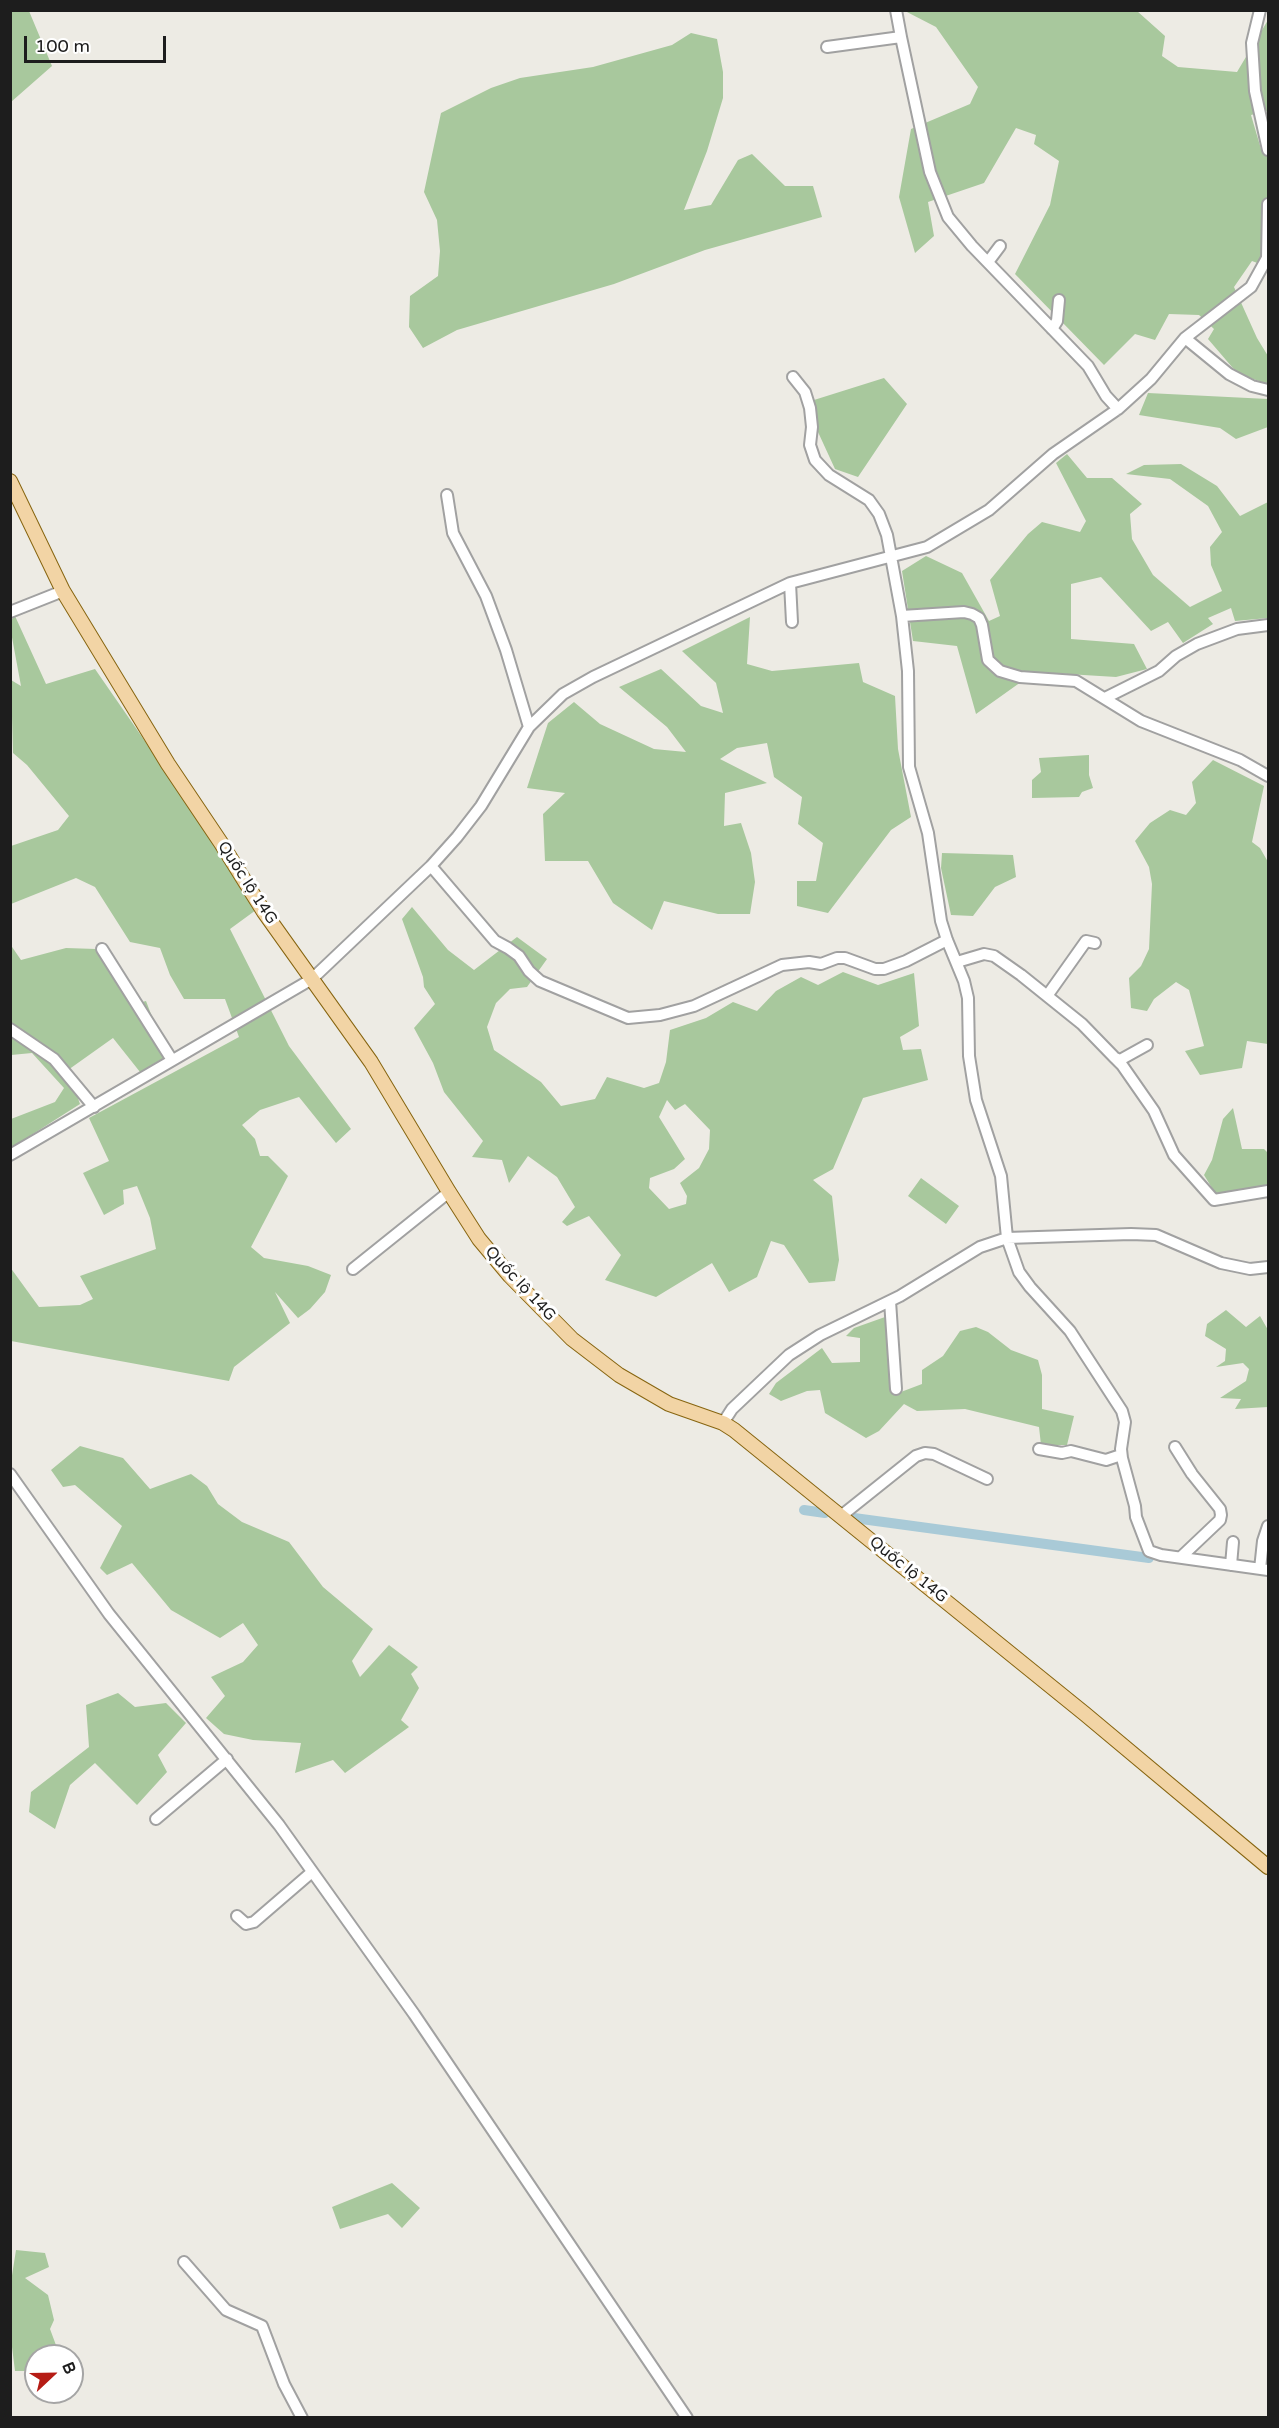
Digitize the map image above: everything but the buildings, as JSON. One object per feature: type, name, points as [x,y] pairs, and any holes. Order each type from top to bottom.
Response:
[{"type":"main road","name":"Quốc lộ 14G","points":[[11,483],[63,591],[168,764],[264,912],[371,1062],[479,1239],[510,1276],[572,1339],[619,1375],[669,1404],[723,1423],[1085,1714],[1269,1867]]},
{"type":"street","points":[[896,10],[930,172],[948,217],[1088,366],[1106,396],[1118,409]]},
{"type":"street","points":[[1260,10],[1252,43],[1255,91],[1269,150]]},
{"type":"street","points":[[827,47],[901,37]]},
{"type":"street","points":[[10,1155],[312,979],[431,866],[481,806],[529,727],[563,694],[593,677],[790,583],[927,547],[989,510],[1053,454],[1118,409],[1151,379],[1185,338],[1251,287],[1268,258],[1269,204]]},
{"type":"street","points":[[988,262],[1000,246]]},
{"type":"street","points":[[1052,329],[1057,321],[1059,300]]},
{"type":"street","points":[[1185,338],[1229,374],[1252,386],[1269,390]]},
{"type":"street","points":[[793,377],[805,392],[810,408],[812,427],[810,445],[815,460],[829,475],[869,500],[879,514],[887,535],[902,616],[908,671],[909,767],[928,833],[946,940],[957,962],[968,998],[969,1056],[976,1100],[1001,1176],[1007,1238],[1024,1280],[1070,1331],[1122,1411],[1125,1422],[1121,1455],[1136,1517],[1149,1551],[1161,1555],[1264,1570],[1263,1541],[1269,1526]]},
{"type":"street","points":[[447,495],[453,533],[486,596],[506,650],[529,727]]},
{"type":"street","points":[[790,583],[792,622]]},
{"type":"street","points":[[10,612],[63,591]]},
{"type":"street","points":[[902,616],[964,612],[972,614],[979,618],[982,625],[988,660],[1000,671],[1020,677],[1076,681],[1141,721],[1240,760],[1269,776]]},
{"type":"street","points":[[1106,698],[1159,671],[1176,656],[1197,644],[1237,629],[1269,625]]},
{"type":"street","points":[[431,866],[495,941],[519,956],[529,971],[540,981],[627,1018],[660,1015],[694,1006],[782,965],[809,962],[821,964],[837,957],[875,969],[884,969],[906,961],[946,940]]},
{"type":"street","points":[[1047,996],[1086,941],[1095,943]]},
{"type":"street","points":[[102,949],[172,1060]]},
{"type":"street","points":[[957,962],[989,954],[1021,975],[1082,1024],[1122,1065],[1154,1111],[1174,1155],[1214,1200],[1269,1191]]},
{"type":"street","points":[[10,1029],[54,1059],[94,1107]]},
{"type":"street","points":[[1115,1058],[1120,1060],[1147,1045]]},
{"type":"street","points":[[352,1269],[449,1192]]},
{"type":"street","points":[[723,1423],[732,1409],[789,1355],[820,1335],[890,1300],[980,1247],[1007,1238],[1156,1235],[1221,1263],[1250,1269],[1269,1267]]},
{"type":"street","points":[[890,1300],[896,1389]]},
{"type":"street","points":[[1175,1447],[1192,1474],[1220,1509],[1221,1515],[1220,1520],[1181,1557]]},
{"type":"street","points":[[1039,1449],[1062,1453],[1071,1451],[1106,1460],[1121,1455]]},
{"type":"street","points":[[841,1516],[916,1456],[925,1453],[934,1454],[987,1479]]},
{"type":"street","points":[[10,1474],[109,1614],[227,1760],[312,1872],[421,2024],[687,2418]]},
{"type":"street","points":[[1231,1565],[1233,1542]]},
{"type":"street","points":[[156,1819],[227,1760]]},
{"type":"street","points":[[237,1916],[246,1924],[258,1920],[312,1872]]},
{"type":"street","points":[[184,2262],[226,2310],[262,2326],[284,2384],[302,2418]]},
{"type":"green space","points":[[11,10],[29,11],[52,66],[11,102]]},
{"type":"green space","points":[[905,11],[1137,11],[1165,36],[1162,56],[1178,67],[1237,72],[1268,20],[1268,111],[1251,115],[1261,149],[1268,150],[1268,267],[1252,261],[1234,287],[1257,338],[1268,356],[1268,389],[1262,382],[1238,374],[1208,339],[1214,329],[1199,315],[1169,314],[1155,340],[1135,334],[1104,365],[1015,274],[1050,205],[1059,161],[1034,144],[1036,135],[1016,128],[984,183],[928,202],[934,236],[915,253],[899,197],[911,129],[970,104],[978,87],[936,27]]},
{"type":"green space","points":[[691,33],[717,39],[723,72],[723,98],[707,151],[684,210],[711,205],[738,160],[752,154],[785,186],[813,186],[822,217],[705,250],[614,284],[457,330],[423,348],[409,327],[410,296],[438,276],[440,251],[437,220],[424,192],[441,113],[491,88],[520,78],[593,67],[672,45]]},
{"type":"green space","points":[[884,378],[907,404],[858,477],[835,469],[818,432],[814,400]]},
{"type":"green space","points":[[1148,393],[1268,399],[1268,427],[1236,439],[1220,428],[1139,415]]},
{"type":"green space","points":[[1067,454],[1087,478],[1112,478],[1142,504],[1130,514],[1132,539],[1153,575],[1190,607],[1222,591],[1211,565],[1210,547],[1222,532],[1208,506],[1170,479],[1126,474],[1144,465],[1181,464],[1217,486],[1240,516],[1268,502],[1268,618],[1235,621],[1231,608],[1208,618],[1213,624],[1183,643],[1168,622],[1151,631],[1101,577],[1071,584],[1071,639],[1134,644],[1147,669],[1116,677],[1035,672],[976,714],[957,646],[913,641],[902,571],[926,556],[962,573],[989,621],[1000,616],[990,580],[1028,534],[1042,522],[1080,532],[1086,521],[1056,463]]},
{"type":"green space","points":[[15,616],[46,684],[95,669],[158,760],[256,910],[230,929],[289,1046],[351,1129],[336,1143],[299,1097],[260,1110],[242,1125],[255,1139],[260,1156],[268,1156],[288,1176],[251,1247],[264,1258],[308,1266],[331,1275],[325,1292],[310,1309],[298,1318],[275,1292],[290,1323],[234,1367],[229,1381],[11,1341],[10,1267],[39,1307],[80,1305],[93,1299],[80,1276],[156,1249],[150,1218],[137,1186],[123,1190],[124,1204],[104,1215],[83,1173],[109,1161],[89,1118],[239,1037],[225,999],[184,999],[170,975],[160,948],[130,942],[95,887],[76,878],[11,904],[11,846],[58,830],[69,816],[27,765],[13,753],[11,680],[21,686],[11,632],[11,620]]},
{"type":"green space","points":[[750,617],[747,664],[772,671],[859,663],[863,682],[895,696],[898,749],[911,817],[891,830],[828,913],[797,906],[797,881],[816,881],[823,843],[798,824],[802,797],[774,777],[767,743],[737,748],[720,759],[767,783],[725,793],[724,826],[741,823],[751,853],[755,882],[750,914],[718,914],[664,901],[652,930],[613,903],[588,861],[545,861],[543,814],[565,793],[527,788],[548,723],[574,702],[600,724],[654,749],[686,752],[667,727],[619,687],[661,669],[701,706],[723,713],[716,683],[682,651]]},
{"type":"green space","points":[[1089,755],[1089,775],[1093,788],[1082,792],[1079,797],[1032,798],[1032,780],[1041,772],[1039,758]]},
{"type":"green space","points":[[1213,760],[1264,786],[1252,842],[1260,848],[1268,862],[1268,1044],[1247,1041],[1242,1068],[1200,1075],[1185,1051],[1204,1046],[1189,990],[1176,982],[1154,999],[1147,1011],[1131,1008],[1129,978],[1141,966],[1149,949],[1152,884],[1149,867],[1135,841],[1150,823],[1170,810],[1186,815],[1196,803],[1192,782]]},
{"type":"green space","points":[[942,853],[1013,855],[1016,877],[995,887],[973,916],[951,915],[941,868]]},
{"type":"green space","points":[[412,907],[448,950],[474,970],[517,937],[547,959],[527,987],[510,989],[496,1003],[487,1027],[494,1050],[541,1082],[561,1106],[595,1099],[607,1077],[644,1088],[659,1083],[666,1062],[670,1030],[706,1018],[733,1002],[757,1011],[776,991],[801,977],[818,985],[843,972],[878,985],[914,973],[919,1026],[900,1037],[903,1050],[921,1049],[928,1080],[863,1098],[833,1169],[813,1180],[832,1196],[839,1260],[835,1281],[809,1283],[784,1245],[771,1241],[757,1277],[729,1292],[712,1263],[656,1297],[605,1280],[621,1255],[589,1216],[567,1226],[562,1222],[575,1207],[557,1177],[528,1156],[509,1183],[502,1160],[472,1157],[483,1141],[444,1092],[433,1063],[414,1028],[435,1004],[424,987],[423,977],[402,919]],"holes":[[[667,1100],[675,1110],[685,1104],[710,1130],[709,1149],[699,1168],[680,1183],[687,1196],[686,1204],[669,1209],[649,1188],[650,1178],[674,1169],[685,1159],[659,1117]]]},
{"type":"green space","points":[[10,944],[21,960],[66,948],[96,949],[135,1004],[146,1001],[167,1056],[140,1072],[113,1038],[68,1070],[80,1104],[11,1148],[11,1119],[55,1102],[64,1088],[32,1053],[11,1055]]},
{"type":"green space","points":[[1233,1108],[1242,1149],[1264,1149],[1268,1153],[1268,1185],[1221,1195],[1215,1193],[1204,1175],[1212,1160],[1223,1119]]},
{"type":"green space","points":[[921,1178],[959,1206],[946,1224],[908,1196]]},
{"type":"green space","points":[[1226,1310],[1246,1327],[1260,1316],[1268,1330],[1268,1407],[1235,1409],[1241,1399],[1220,1398],[1246,1381],[1249,1369],[1243,1363],[1216,1367],[1225,1361],[1226,1349],[1205,1336],[1207,1324]]},
{"type":"green space","points":[[885,1317],[893,1395],[922,1384],[922,1370],[943,1356],[960,1331],[976,1327],[988,1332],[1011,1350],[1038,1360],[1042,1375],[1042,1409],[1074,1416],[1067,1445],[1041,1445],[1039,1427],[965,1409],[917,1411],[904,1404],[879,1431],[866,1438],[825,1413],[820,1390],[807,1391],[781,1401],[769,1394],[776,1383],[822,1348],[832,1363],[860,1362],[860,1338],[846,1336],[854,1328]]},
{"type":"green space","points":[[80,1446],[123,1458],[150,1489],[191,1474],[207,1486],[218,1504],[242,1522],[289,1542],[323,1587],[373,1629],[352,1661],[360,1677],[389,1645],[418,1667],[411,1674],[419,1688],[401,1720],[409,1727],[345,1773],[333,1760],[295,1773],[301,1743],[253,1740],[224,1734],[206,1718],[225,1696],[211,1677],[243,1662],[258,1645],[243,1623],[220,1638],[171,1610],[132,1563],[107,1575],[100,1568],[122,1526],[75,1485],[63,1487],[51,1470]]},
{"type":"green space","points":[[118,1693],[135,1707],[166,1703],[186,1723],[158,1755],[167,1772],[137,1805],[95,1763],[70,1785],[55,1829],[29,1812],[31,1792],[89,1747],[86,1705]]},
{"type":"green space","points":[[392,2183],[420,2208],[402,2228],[388,2214],[340,2229],[332,2207]]},
{"type":"green space","points":[[16,2250],[45,2253],[49,2267],[25,2278],[48,2295],[54,2320],[50,2329],[56,2344],[24,2344],[24,2371],[15,2371],[11,2339],[10,2288]]},
{"type":"waterway","points":[[804,1510],[825,1513]]},
{"type":"waterway","points":[[854,1518],[1149,1558]]}]
